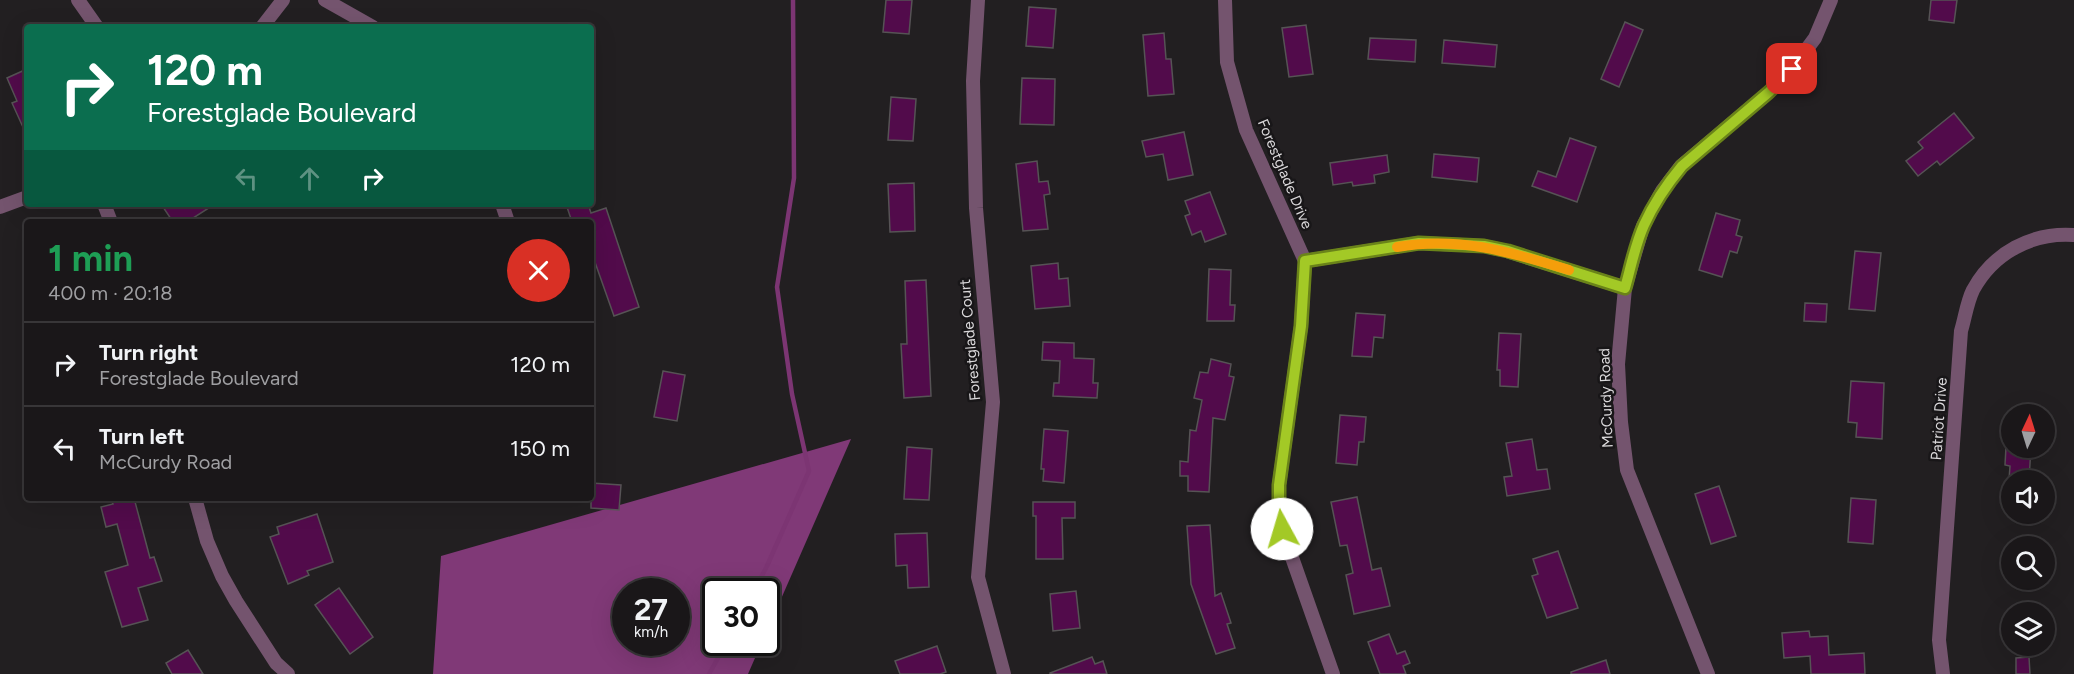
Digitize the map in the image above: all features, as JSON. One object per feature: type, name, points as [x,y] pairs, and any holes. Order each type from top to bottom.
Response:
[{"type":"street","points":[[78,0],[95,24]]},
{"type":"street","points":[[264,24],[283,0]]},
{"type":"street","points":[[324,0],[368,24]]},
{"type":"street","name":"Forestglade Court","points":[[978,0],[974,81],[976,208],[993,402],[978,577],[1004,674]]},
{"type":"street","name":"Forestglade Drive","points":[[1225,0],[1227,62],[1246,130],[1305,261],[1301,326],[1279,485],[1279,507],[1282,529],[1334,674]]},
{"type":"street","name":"McCurdy Road","points":[[1708,674],[1627,470],[1621,422],[1618,364],[1625,288],[1643,226],[1662,191],[1682,166],[1769,92],[1792,69],[1815,38],[1831,0]]},
{"type":"street","points":[[0,207],[24,197]]},
{"type":"street","name":"Patriot Drive","points":[[1943,674],[1939,640],[1960,354],[1962,330],[1972,292],[1988,267],[2010,249],[2036,239],[2066,234],[2074,235]]},
{"type":"street","points":[[1305,261],[1419,243],[1484,246],[1508,251],[1625,288]]},
{"type":"street","points":[[196,501],[207,541],[222,576],[276,663],[288,674]]},
{"type":"shaded area","points":[[851,439],[780,601],[780,578],[702,578],[702,656],[756,656],[748,674],[433,674],[441,556]]},
{"type":"building","points":[[886,0],[912,0],[909,34],[883,32]]},
{"type":"building","points":[[1931,0],[1957,0],[1954,23],[1929,20]]},
{"type":"building","points":[[1029,7],[1056,9],[1053,48],[1026,46]]},
{"type":"building","points":[[1625,22],[1643,30],[1619,87],[1601,79]]},
{"type":"building","points":[[1306,25],[1313,74],[1289,77],[1282,28]]},
{"type":"building","points":[[1164,33],[1166,59],[1171,59],[1174,94],[1148,96],[1143,35]]},
{"type":"building","points":[[1370,38],[1416,40],[1415,62],[1368,59]]},
{"type":"building","points":[[1444,40],[1497,45],[1495,67],[1442,63]]},
{"type":"building","points":[[24,70],[24,129],[12,103],[17,101],[7,78]]},
{"type":"building","points":[[1022,78],[1055,79],[1054,125],[1020,124]]},
{"type":"building","points":[[891,97],[916,99],[913,141],[888,140]]},
{"type":"building","points":[[1954,113],[1974,138],[1940,165],[1937,161],[1918,176],[1906,161],[1923,148],[1918,142]]},
{"type":"building","points":[[1184,132],[1193,175],[1168,180],[1163,154],[1146,157],[1142,141]]},
{"type":"building","points":[[1570,138],[1596,147],[1577,202],[1532,186],[1538,171],[1556,177]]},
{"type":"building","points":[[1434,154],[1479,158],[1477,182],[1432,177]]},
{"type":"building","points":[[1387,155],[1389,172],[1374,175],[1375,183],[1353,186],[1352,182],[1333,185],[1330,163]]},
{"type":"building","points":[[1037,161],[1039,182],[1048,181],[1050,194],[1044,195],[1048,229],[1023,231],[1016,164]]},
{"type":"building","points":[[914,183],[915,231],[890,232],[888,184]]},
{"type":"building","points":[[1210,192],[1226,234],[1205,242],[1201,231],[1192,235],[1185,216],[1190,214],[1185,201]]},
{"type":"building","points":[[163,207],[210,207],[192,219],[171,219]]},
{"type":"building","points":[[567,207],[589,207],[591,213],[606,208],[639,307],[614,316],[594,259],[594,219],[571,219]]},
{"type":"building","points":[[1716,213],[1740,220],[1736,235],[1742,237],[1737,253],[1730,251],[1722,277],[1699,270]]},
{"type":"building","points":[[1855,251],[1881,253],[1875,311],[1849,309]]},
{"type":"building","points":[[1058,263],[1059,279],[1068,278],[1070,306],[1035,309],[1031,266]]},
{"type":"building","points":[[1209,269],[1231,270],[1230,305],[1235,305],[1234,321],[1207,321]]},
{"type":"building","points":[[926,280],[931,396],[904,398],[901,344],[907,344],[905,281]]},
{"type":"building","points":[[1805,303],[1827,304],[1826,322],[1804,321]]},
{"type":"building","points":[[1356,313],[1385,315],[1383,338],[1374,337],[1372,357],[1352,356]]},
{"type":"building","points":[[1499,333],[1521,334],[1518,387],[1500,386],[1500,370],[1497,370]]},
{"type":"building","points":[[1043,342],[1074,343],[1074,358],[1094,359],[1093,383],[1098,383],[1097,398],[1053,396],[1054,383],[1059,383],[1060,361],[1042,360]]},
{"type":"building","points":[[1211,359],[1231,364],[1229,376],[1234,377],[1225,420],[1213,418],[1209,492],[1188,491],[1188,476],[1180,476],[1180,461],[1188,462],[1190,430],[1196,431],[1202,400],[1194,398],[1200,372],[1208,373]]},
{"type":"building","points":[[663,371],[685,375],[677,421],[654,417]]},
{"type":"building","points":[[1851,381],[1884,383],[1882,439],[1856,437],[1857,423],[1848,422]]},
{"type":"building","points":[[1340,415],[1366,417],[1364,442],[1359,442],[1357,465],[1336,463]]},
{"type":"building","points":[[1044,429],[1068,431],[1064,483],[1043,481],[1044,469],[1041,469]]},
{"type":"building","points":[[1532,439],[1537,470],[1547,469],[1550,489],[1507,496],[1504,477],[1512,476],[1506,443]]},
{"type":"building","points":[[907,447],[932,449],[929,500],[904,499]]},
{"type":"building","points":[[2005,458],[2030,458],[2030,470],[2010,470],[2010,466],[2005,465]]},
{"type":"building","points":[[594,483],[621,485],[619,510],[591,508],[591,501],[594,501]]},
{"type":"building","points":[[1719,486],[1736,536],[1711,544],[1695,494]]},
{"type":"building","points":[[1357,497],[1372,570],[1381,568],[1390,606],[1354,614],[1346,575],[1353,573],[1347,545],[1340,546],[1331,502]]},
{"type":"building","points":[[1851,498],[1876,500],[1873,544],[1848,542]]},
{"type":"building","points":[[112,501],[135,501],[150,558],[154,557],[162,581],[138,588],[148,620],[122,627],[105,572],[128,565],[117,524],[106,527],[101,507],[113,504]]},
{"type":"building","points":[[1033,502],[1075,502],[1075,518],[1062,518],[1063,559],[1036,559],[1036,516],[1033,516]]},
{"type":"building","points":[[317,514],[333,562],[307,571],[309,575],[288,584],[270,537],[279,534],[277,527]]},
{"type":"building","points":[[1210,525],[1215,596],[1221,593],[1231,623],[1227,624],[1235,648],[1216,654],[1191,584],[1187,526]]},
{"type":"building","points":[[927,533],[929,587],[908,588],[907,565],[896,566],[895,534]]},
{"type":"building","points":[[1558,551],[1578,608],[1547,618],[1532,576],[1538,574],[1533,559]]},
{"type":"building","points":[[339,588],[373,637],[350,654],[315,605]]},
{"type":"building","points":[[1076,591],[1080,628],[1053,631],[1050,594]]},
{"type":"building","points":[[1809,631],[1810,637],[1828,636],[1829,655],[1864,653],[1865,674],[1811,674],[1810,656],[1784,658],[1782,633]]},
{"type":"building","points":[[1389,634],[1397,654],[1405,651],[1410,663],[1403,666],[1406,674],[1380,674],[1368,642]]},
{"type":"building","points":[[937,646],[946,672],[900,674],[895,661]]},
{"type":"building","points":[[188,650],[203,674],[172,674],[166,663]]},
{"type":"building","points":[[1092,657],[1095,664],[1103,661],[1107,674],[1050,674],[1050,673]]},
{"type":"building","points":[[2029,657],[2030,674],[2016,674],[2016,658]]},
{"type":"building","points":[[1606,660],[1610,674],[1571,674],[1571,672]]},
{"type":"waterway","points":[[761,578],[809,471],[792,394],[777,287],[794,178],[793,0]]},
{"type":"waterway","points":[[709,674],[719,656]]},
{"type":"slow traffic","points":[[1397,247],[1419,243],[1484,246],[1569,270]]},
{"type":"route","points":[[1282,529],[1279,485],[1301,326],[1305,261],[1361,254],[1419,243],[1484,246],[1508,251],[1625,288],[1643,226],[1662,191],[1682,166],[1769,92],[1792,69]]}]
